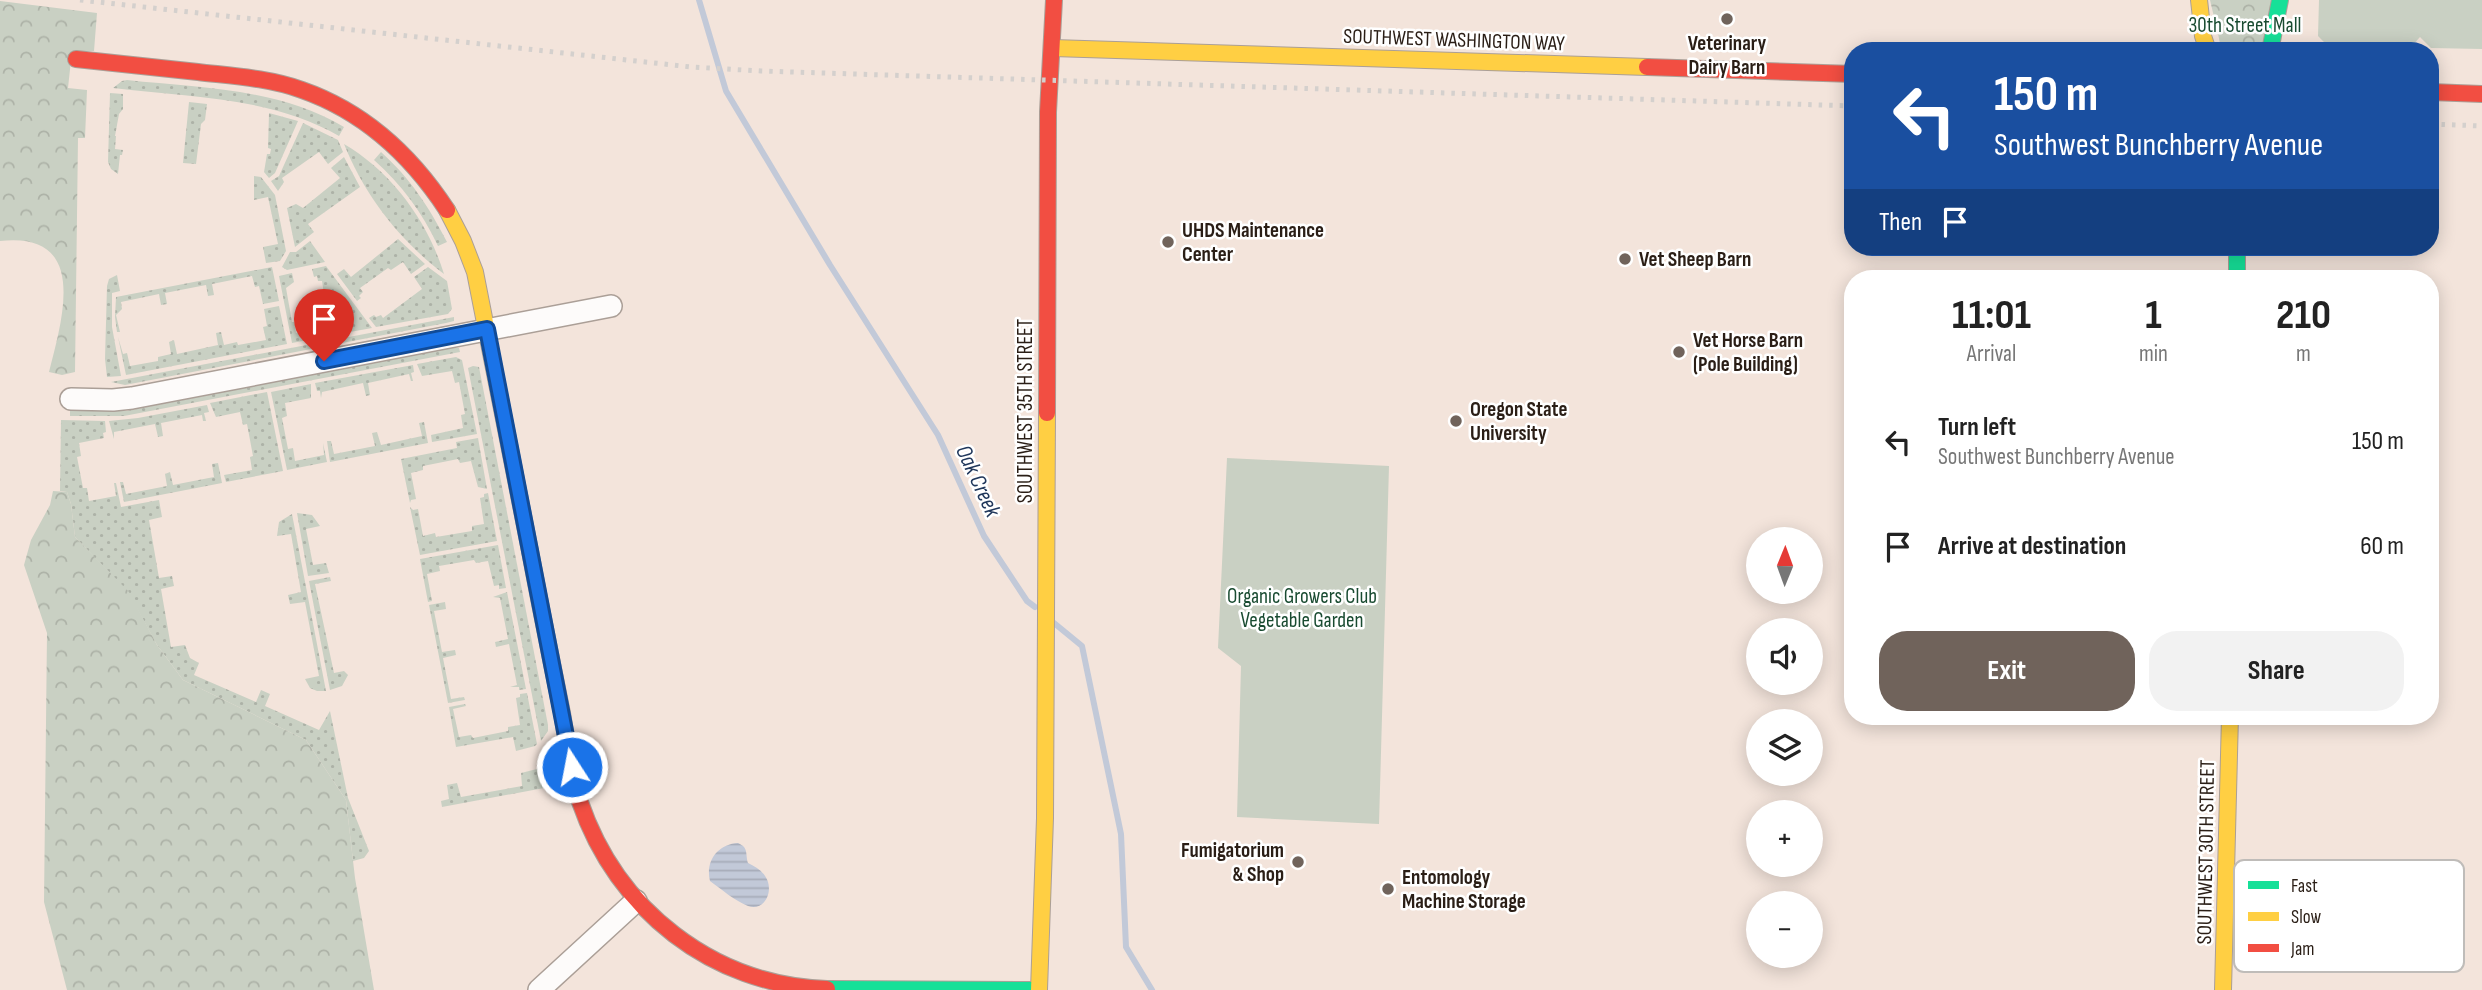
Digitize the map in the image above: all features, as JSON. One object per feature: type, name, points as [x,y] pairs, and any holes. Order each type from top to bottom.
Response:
[{"type":"street","name":"SOUTHWEST 35TH STREET","points":[[1039,990],[1045,818],[1048,99],[1054,0]]},
{"type":"street","points":[[2199,0],[2205,42]]},
{"type":"street","points":[[2272,42],[2280,0]]},
{"type":"street","name":"SOUTHWEST WASHINGTON WAY","points":[[1053,48],[1844,74]]},
{"type":"street","points":[[76,59],[280,84],[323,98],[369,123],[411,160],[432,185],[450,213],[475,272],[575,784],[600,848],[636,901],[676,937],[716,963],[784,985],[824,989],[1039,990]]},
{"type":"street","points":[[2439,92],[2482,94]]},
{"type":"street","points":[[71,400],[113,401],[132,398],[611,306]]},
{"type":"street","name":"SOUTHWEST 30TH STREET","points":[[2223,990],[2230,725]]},
{"type":"street","points":[[539,990],[636,901]]},
{"type":"green space","name":"30th Street Mall","points":[[2210,0],[2279,0],[2267,42],[2220,42]]},
{"type":"green space","points":[[2319,0],[2482,0],[2482,49],[2439,48],[2439,42],[2425,42],[2420,37],[2415,42],[2324,42],[2318,36]]},
{"type":"green space","points":[[0,1],[97,13],[94,51],[72,51],[68,88],[87,90],[85,138],[78,138],[75,372],[62,375],[49,372],[63,305],[63,283],[58,264],[47,250],[28,242],[0,241]]},
{"type":"green space","points":[[127,80],[211,88],[266,97],[319,114],[344,127],[339,136],[286,113],[258,106],[113,88]]},
{"type":"green space","points":[[110,93],[123,94],[123,109],[119,114],[115,136],[115,149],[123,150],[118,174],[111,169],[108,162]]},
{"type":"green space","points":[[189,102],[207,104],[205,120],[201,124],[196,164],[183,163]]},
{"type":"green space","points":[[269,113],[298,121],[275,173],[269,178],[264,172],[267,154],[270,154],[271,149],[268,148]]},
{"type":"green space","points":[[303,123],[338,140],[343,152],[328,164],[319,152],[282,178],[284,182],[278,191],[271,181],[279,176]]},
{"type":"green space","points":[[344,144],[378,169],[406,200],[428,236],[444,274],[412,247],[385,216],[362,181]]},
{"type":"green space","points":[[381,152],[418,194],[447,242],[438,246],[410,200],[394,179],[374,160]]},
{"type":"green space","points":[[344,157],[360,187],[308,224],[314,232],[295,247],[287,208],[296,204],[303,208],[340,178],[331,168]]},
{"type":"green space","points":[[254,176],[261,177],[275,195],[286,251],[280,261],[266,263],[263,247],[278,244],[268,197],[254,200]]},
{"type":"green space","points":[[398,239],[425,264],[411,274],[403,262],[391,270],[388,268],[360,288],[363,292],[357,301],[337,274],[344,269],[351,277]]},
{"type":"green space","points":[[310,241],[325,262],[287,270],[282,267],[290,252],[296,252]]},
{"type":"green space","points":[[326,266],[372,328],[317,338],[316,330],[329,327],[322,281],[318,281],[317,276],[314,277],[312,269]]},
{"type":"green space","points":[[272,267],[279,301],[263,304],[259,286],[255,287],[252,276],[212,284],[214,295],[208,296],[206,285],[165,293],[167,304],[161,305],[159,294],[121,302],[122,309],[116,315],[120,332],[117,332],[115,317],[116,297]]},
{"type":"green space","points":[[428,267],[447,281],[452,309],[448,314],[376,327],[369,318],[381,315],[383,318],[422,289],[414,277]]},
{"type":"green space","points":[[292,273],[294,282],[286,288],[292,322],[296,333],[311,330],[313,339],[292,343],[279,276]]},
{"type":"green space","points":[[117,275],[120,291],[112,293],[112,327],[121,376],[107,377],[107,286],[109,279]]},
{"type":"green space","points":[[279,306],[287,344],[126,375],[118,337],[123,354],[127,353],[130,366],[158,361],[158,357],[171,354],[169,342],[174,340],[177,354],[218,345],[216,333],[221,332],[224,345],[266,340],[263,327],[267,326],[264,309]]},
{"type":"green space","points":[[454,317],[454,321],[446,323],[125,385],[111,382]]},
{"type":"green space","points":[[459,348],[460,352],[124,416],[70,416],[70,411],[126,411]]},
{"type":"green space","points":[[456,357],[462,360],[477,434],[432,442],[431,435],[463,428],[461,415],[465,414],[459,382],[455,383],[452,371],[422,376],[417,364]]},
{"type":"green space","points":[[413,365],[413,381],[409,374],[368,383],[370,395],[366,396],[363,383],[322,392],[321,398],[315,383]]},
{"type":"green space","points":[[479,367],[548,725],[548,731],[541,741],[468,368]]},
{"type":"green space","points":[[311,384],[311,398],[285,403],[287,416],[282,418],[288,449],[293,448],[295,461],[324,455],[323,443],[327,462],[287,470],[271,392]]},
{"type":"green space","points":[[267,392],[283,471],[226,482],[224,475],[252,470],[250,457],[253,456],[247,424],[243,425],[240,412],[216,417],[210,403]]},
{"type":"green space","points":[[207,405],[209,412],[204,413],[206,421],[203,421],[202,415],[161,423],[163,436],[158,437],[155,424],[114,432],[114,439],[109,421],[138,418]]},
{"type":"green space","points":[[61,420],[105,421],[104,438],[79,443],[81,456],[77,457],[83,488],[87,488],[89,501],[116,496],[114,483],[121,507],[159,500],[162,517],[149,520],[159,578],[172,576],[174,586],[161,589],[171,647],[185,645],[190,658],[199,663],[194,675],[256,702],[261,690],[270,694],[265,706],[319,730],[330,711],[348,798],[369,851],[364,858],[353,861],[346,800],[306,740],[183,680],[157,645],[128,592],[75,537],[71,504],[67,492],[60,491]]},
{"type":"green space","points":[[424,422],[428,443],[330,462],[327,441],[331,441],[334,454],[375,446],[372,433],[377,432],[381,445],[422,436],[419,423]]},
{"type":"green space","points":[[478,438],[487,489],[478,487],[471,461],[460,463],[458,459],[423,466],[423,470],[411,473],[416,499],[410,503],[401,459],[457,448],[456,442]]},
{"type":"green space","name":"Organic Growers Club Vegetable Garden","points":[[1227,458],[1389,466],[1379,824],[1237,817],[1241,666],[1218,648]]},
{"type":"green space","points":[[218,463],[222,483],[124,502],[120,482],[123,482],[126,494],[167,486],[165,474],[170,472],[173,485],[214,477],[212,464]]},
{"type":"green space","points":[[53,491],[67,492],[75,537],[129,592],[157,645],[183,680],[306,740],[346,800],[355,878],[374,990],[67,990],[44,902],[47,633],[24,565],[31,540],[50,505]]},
{"type":"green space","points":[[488,493],[497,541],[420,555],[410,507],[413,510],[418,509],[423,536],[435,533],[436,537],[472,531],[472,526],[484,524],[480,498]]},
{"type":"green space","points":[[297,513],[312,515],[320,526],[306,529],[313,565],[326,563],[329,573],[308,576]]},
{"type":"green space","points":[[292,514],[326,691],[310,688],[305,679],[319,676],[305,602],[290,604],[288,595],[301,592],[291,534],[277,536],[279,522]]},
{"type":"green space","points":[[498,545],[506,588],[499,589],[499,585],[494,586],[488,561],[476,563],[474,560],[439,566],[440,571],[427,574],[432,601],[428,602],[420,559]]},
{"type":"green space","points":[[330,577],[331,581],[315,584],[334,673],[344,671],[348,675],[342,686],[330,690],[309,581]]},
{"type":"green space","points":[[507,592],[526,689],[510,687],[517,685],[509,644],[496,647],[495,642],[508,639],[500,598],[493,597]]},
{"type":"green space","points":[[445,602],[446,609],[434,611],[442,652],[455,650],[456,655],[443,658],[451,699],[464,697],[465,700],[448,703],[429,605]]},
{"type":"green space","points":[[527,693],[537,744],[535,746],[516,751],[513,737],[456,747],[449,707],[465,704],[466,706],[453,709],[459,737],[471,735],[473,738],[508,731],[508,727],[520,725],[516,698]]},
{"type":"green space","points":[[541,768],[544,788],[442,807],[441,801],[449,799],[447,785],[457,783],[461,797],[522,786],[521,773]]},
{"type":"water","points":[[738,843],[745,849],[748,863],[767,878],[769,892],[765,901],[758,906],[743,904],[710,881],[711,860],[719,850]]},
{"type":"waterway","name":"Oak Creek","points":[[699,0],[726,91],[830,265],[938,435],[984,536],[1027,601],[1035,607]]},
{"type":"waterway","name":"Oak Creek","points":[[1054,623],[1082,646],[1121,834],[1126,947],[1152,990]]},
{"type":"railway","points":[[80,0],[691,67],[1844,106]]},
{"type":"railway","points":[[2439,124],[2482,126]]},
{"type":"traffic: fast","points":[[2272,42],[2280,0]]},
{"type":"traffic: fast","points":[[2237,256],[2237,270]]},
{"type":"traffic: fast","points":[[827,989],[1039,990]]},
{"type":"traffic: slow","points":[[2199,0],[2205,42]]},
{"type":"traffic: slow","points":[[1053,48],[1647,67]]},
{"type":"traffic: slow","points":[[447,210],[475,272],[530,551]]},
{"type":"traffic: slow","points":[[1039,990],[1045,818],[1047,413]]},
{"type":"traffic: slow","points":[[2223,990],[2230,725]]},
{"type":"traffic: jam","points":[[1047,413],[1048,112],[1054,0]]},
{"type":"traffic: jam","points":[[76,59],[264,80],[325,99],[346,110],[385,138],[418,171],[447,210]]},
{"type":"traffic: jam","points":[[1647,67],[1844,74]]},
{"type":"traffic: jam","points":[[2439,92],[2482,94]]},
{"type":"traffic: jam","points":[[530,551],[571,769],[580,802],[597,841],[618,876],[644,908],[674,934],[708,957],[745,973],[785,984],[827,989]]},
{"type":"place","name":"Veterinary Dairy Barn","points":[[1727,19]]},
{"type":"place","name":"UHDS Maintenance Center","points":[[1168,242]]},
{"type":"place","name":"Vet Sheep Barn","points":[[1625,259]]},
{"type":"place","name":"Vet Horse Barn (Pole Building)","points":[[1679,352]]},
{"type":"place","name":"Oregon State University","points":[[1456,421]]},
{"type":"place","name":"Fumigatorium & Shop","points":[[1298,862]]},
{"type":"place","name":"Entomology Machine Storage","points":[[1388,889]]},
{"type":"route","points":[[324,361],[487,329],[572,767]]}]
